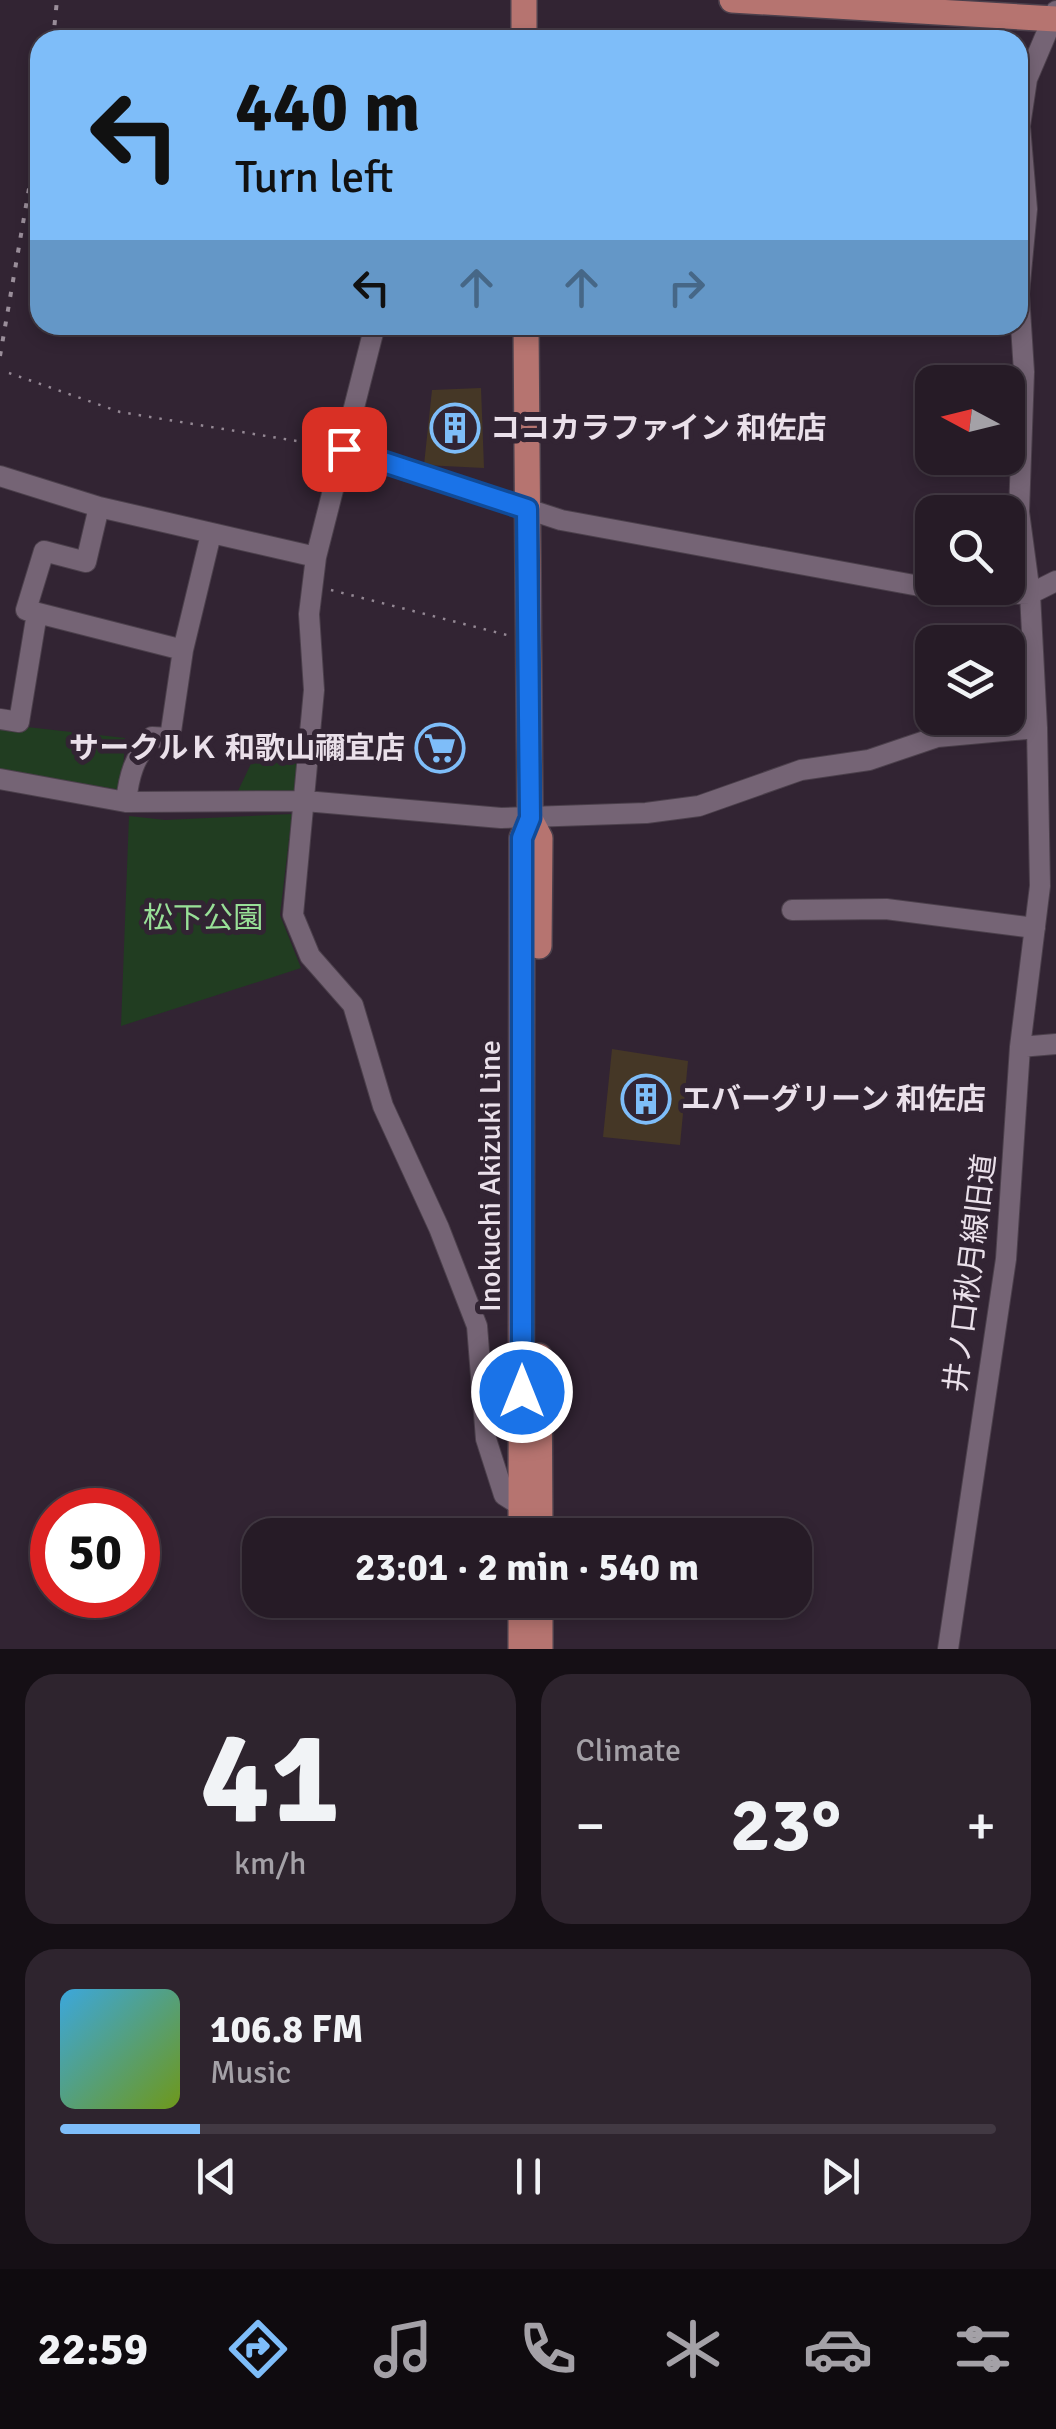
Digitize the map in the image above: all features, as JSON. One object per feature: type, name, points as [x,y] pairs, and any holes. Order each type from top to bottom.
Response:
[{"type":"main road","points":[[524,0],[524,30]]},
{"type":"main road","points":[[732,0],[1055,16]]},
{"type":"main road","name":"Inokuchi Akizuki Line","points":[[526,335],[530,818],[522,838],[530,1505],[526,1518]]},
{"type":"main road","name":"Inokuchi Akizuki Line","points":[[530,1505],[534,1518]]},
{"type":"main road","points":[[521,1618],[521,1649]]},
{"type":"main road","points":[[540,1618],[540,1649]]},
{"type":"street","name":"井ノ口秋月線旧道","points":[[1028,77],[1055,16]]},
{"type":"street","points":[[372,335],[316,557],[309,614],[314,690],[292,915],[310,956],[353,1005],[383,1106],[439,1228],[477,1326],[486,1439],[504,1495],[530,1505]]},
{"type":"street","name":"井ノ口秋月線旧道","points":[[948,1649],[1006,1258],[1020,1046],[1040,886],[1030,594],[1019,512],[1022,335]]},
{"type":"street","points":[[344,449],[562,520],[952,592],[1030,594],[1056,581]]},
{"type":"street","points":[[0,476],[99,507],[316,557]]},
{"type":"street","points":[[99,507],[86,562],[44,552],[26,610],[183,650]]},
{"type":"street","points":[[126,802],[130,769],[140,751],[152,736],[170,738],[183,650],[211,534]]},
{"type":"street","points":[[0,719],[20,722],[37,614]]},
{"type":"street","points":[[0,779],[126,802],[306,801],[472,817],[646,814],[699,806],[801,770],[870,760],[936,737],[1037,728]]},
{"type":"street","points":[[792,910],[886,910],[1034,928]]},
{"type":"street","points":[[1020,1046],[1056,1044]]},
{"type":"path","points":[[10,373],[120,412],[344,449]]},
{"type":"path","points":[[313,585],[528,639]]},
{"type":"green space","points":[[0,724],[125,738],[122,790],[0,770]]},
{"type":"green space","points":[[258,749],[309,758],[299,795],[237,793]]},
{"type":"green space","name":"松下公園","points":[[292,814],[280,915],[301,968],[121,1026],[129,816],[165,820]]},
{"type":"building","name":"ココカラファイン 和佐店","points":[[481,388],[484,468],[424,465],[432,390]]},
{"type":"building","name":"エバーグリーン 和佐店","points":[[612,1049],[688,1061],[680,1145],[603,1137]]},
{"type":"railway","points":[[54,30],[57,0]]},
{"type":"railway","points":[[0,356],[30,183]]},
{"type":"place","name":"ココカラファイン 和佐店","points":[[455,428]]},
{"type":"place","name":"サークルＫ 和歌山禰宜店","points":[[440,748]]},
{"type":"place","name":"エバーグリーン 和佐店","points":[[646,1099]]},
{"type":"route","points":[[344,449],[527,509],[530,818],[522,838],[522,1392]]}]
